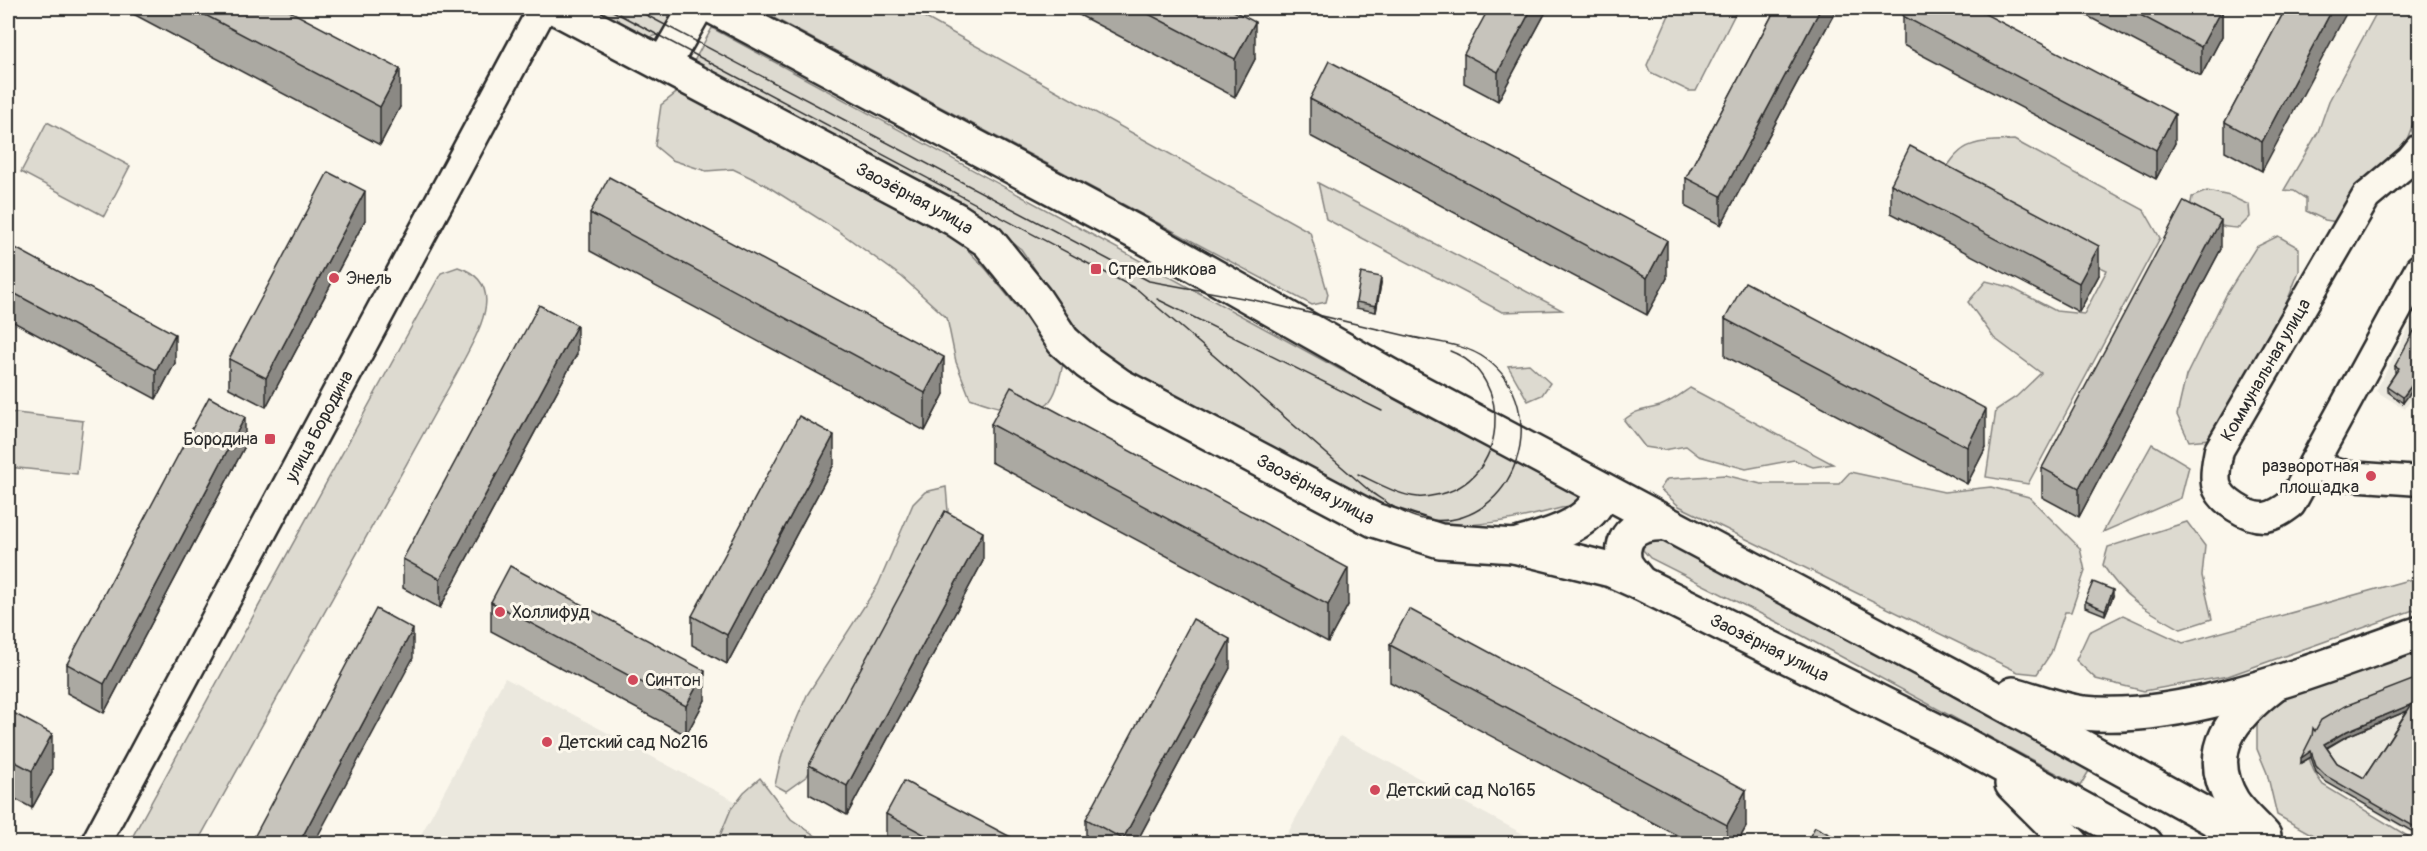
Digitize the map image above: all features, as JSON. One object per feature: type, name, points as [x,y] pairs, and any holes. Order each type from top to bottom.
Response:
[{"type":"main road","name":"Заозёрная улица","points":[[556,8],[955,219],[988,241],[1035,299],[1063,341],[1088,363],[1119,385],[1374,520],[1440,541],[1514,546],[1611,570],[1640,582],[1965,745],[2146,843]]},
{"type":"main road","points":[[664,64],[696,8]]},
{"type":"main road","points":[[715,8],[1141,235],[1401,382],[1957,678],[2259,843]]},
{"type":"main road","points":[[1514,546],[1547,536],[1586,516],[1600,500],[1603,490]]},
{"type":"main road","points":[[1640,582],[1624,559],[1625,546],[1636,528],[1644,523],[1666,524]]},
{"type":"main road","points":[[1957,678],[2082,713],[2122,714],[2183,706],[2276,682],[2420,633]]},
{"type":"main road","points":[[2271,843],[2234,803],[2222,776],[2221,750],[2231,725],[2246,706],[2276,682]]},
{"type":"main road","points":[[1965,745],[2025,795],[2072,843]]},
{"type":"street","name":"улица Бородина","points":[[95,843],[543,8]]},
{"type":"street","name":"Коммунальная улица","points":[[2420,148],[2410,160],[2366,197],[2219,450],[2215,470],[2217,485],[2220,494],[2234,506],[2255,516],[2266,517],[2277,514],[2291,504],[2420,268]]},
{"type":"street","points":[[2313,465],[2348,476],[2420,480]]},
{"type":"shaded area","points":[[585,8],[668,8],[669,24],[659,35],[645,38]]},
{"type":"shaded area","points":[[755,8],[908,8],[1310,232],[1328,294],[1326,302],[1312,305]]},
{"type":"shaded area","points":[[1672,8],[1738,8],[1696,91],[1689,91],[1650,72],[1647,65]]},
{"type":"shaded area","points":[[2379,8],[2419,8],[2419,108],[2406,142],[2372,173],[2337,222],[2325,220],[2306,211],[2306,199],[2294,191],[2284,190],[2318,132],[2329,101]]},
{"type":"shaded area","points":[[712,28],[1407,406],[1582,497],[1579,503],[1515,519],[1472,525],[1429,524],[1408,520],[1139,380],[1091,344],[1071,322],[1021,249],[989,224],[693,63]]},
{"type":"shaded area","points":[[679,91],[954,236],[986,269],[1063,364],[1056,390],[1048,403],[1040,408],[1020,411],[1009,410],[970,398],[956,362],[947,318],[902,277],[837,230],[764,184],[733,169],[706,171],[672,160],[655,146],[661,105]]},
{"type":"shaded area","points":[[47,122],[130,166],[104,216],[21,172]]},
{"type":"shaded area","points":[[2014,140],[2144,210],[2160,238],[2028,484],[1986,477],[1996,410],[2016,397],[2041,373],[1994,338],[1968,302],[1986,281],[2010,287],[2056,311],[2084,314],[2107,270],[2053,245],[1938,182],[1953,158],[1968,146],[1976,143]]},
{"type":"shaded area","points":[[1318,183],[1562,310],[1502,312],[1326,219]]},
{"type":"shaded area","points":[[2207,191],[2230,196],[2249,205],[2250,217],[2239,228],[2225,227],[2207,220],[2190,208],[2192,197]]},
{"type":"shaded area","points":[[2278,236],[2299,248],[2299,271],[2285,307],[2264,341],[2238,396],[2210,439],[2189,441],[2177,415],[2186,376],[2226,295],[2256,247]]},
{"type":"shaded area","points":[[458,267],[474,275],[483,286],[486,298],[480,327],[197,843],[129,843],[441,273]]},
{"type":"shaded area","points":[[2419,308],[2419,387],[2405,409],[2376,391]]},
{"type":"shaded area","points":[[1529,364],[1550,383],[1542,395],[1528,401],[1508,366]]},
{"type":"shaded area","points":[[1690,388],[1833,464],[1813,467],[1794,460],[1746,469],[1699,456],[1686,446],[1664,450],[1645,447],[1624,420],[1638,412],[1660,406]]},
{"type":"shaded area","points":[[8,412],[83,421],[77,474],[8,467]]},
{"type":"shaded area","points":[[2152,444],[2189,466],[2181,498],[2103,532]]},
{"type":"shaded area","points":[[1850,472],[1944,492],[1991,487],[2029,497],[2080,548],[2085,571],[2071,612],[2065,612],[2051,653],[2037,674],[2018,672],[1679,506],[1660,489],[1667,479],[1725,475],[1761,484],[1839,484]]},
{"type":"shaded area","points":[[946,487],[948,511],[922,567],[807,776],[786,791],[775,785],[782,754],[807,695],[878,585],[913,504],[925,492]]},
{"type":"shaded area","points":[[2187,522],[2205,546],[2202,576],[2212,619],[2181,629],[2137,603],[2119,587],[2103,565],[2108,547]]},
{"type":"shaded area","points":[[1658,535],[2092,766],[2080,786],[1779,623],[1650,558],[1643,550],[1645,539]]},
{"type":"shaded area","points":[[2419,577],[2419,608],[2228,676],[2144,691],[2096,679],[2076,660],[2089,632],[2123,615],[2183,643]]},
{"type":"shaded area","points":[[2419,648],[2419,679],[2356,703],[2335,714],[2319,727],[2310,743],[2310,762],[2323,785],[2419,843],[2327,843],[2277,815],[2267,773],[2257,749],[2259,717],[2285,695]]},
{"type":"shaded area","name":"Детский сад №216","points":[[505,678],[744,806],[723,843],[416,844]]},
{"type":"shaded area","points":[[2419,680],[2419,838],[2325,783],[2314,772],[2310,759],[2311,741]]},
{"type":"shaded area","name":"Детский сад №165","points":[[1340,736],[1540,843],[1282,844]]},
{"type":"shaded area","points":[[760,778],[791,819],[826,843],[717,843],[731,809],[744,792]]},
{"type":"building","points":[[192,8],[284,8],[400,69],[380,107]]},
{"type":"building","points":[[1137,8],[1228,8],[1255,22],[1235,59]]},
{"type":"building","points":[[1489,8],[1532,8],[1498,72],[1464,54]]},
{"type":"building","points":[[1776,8],[1821,8],[1721,196],[1686,178]]},
{"type":"building","points":[[1908,8],[1974,8],[2175,114],[2156,150],[1903,16]]},
{"type":"building","points":[[2127,8],[2222,8],[2201,47]]},
{"type":"building","points":[[2286,8],[2333,8],[2262,142],[2225,122]]},
{"type":"building","points":[[1329,61],[1667,240],[1647,278],[1310,99]]},
{"type":"building","points":[[1910,146],[2099,246],[2079,283],[1891,184]]},
{"type":"building","points":[[328,172],[365,191],[266,378],[229,359]]},
{"type":"building","points":[[609,177],[944,357],[925,393],[590,213]]},
{"type":"building","points":[[2184,201],[2221,220],[2079,488],[2042,468]]},
{"type":"building","points":[[8,244],[175,334],[156,370],[8,290]]},
{"type":"building","points":[[1361,273],[1381,277],[1376,306],[1356,302]]},
{"type":"building","points":[[1745,282],[1986,409],[1967,447],[1725,319]]},
{"type":"building","points":[[539,305],[577,325],[440,579],[403,559]]},
{"type":"building","points":[[2414,331],[2420,334],[2420,374],[2403,397],[2387,386],[2399,368],[2395,366]]},
{"type":"building","points":[[1011,387],[1348,568],[1328,605],[991,424]]},
{"type":"building","points":[[209,397],[245,417],[104,684],[67,664]]},
{"type":"building","points":[[799,416],[834,435],[727,635],[692,616]]},
{"type":"building","points":[[945,511],[983,532],[847,786],[809,765]]},
{"type":"building","points":[[510,566],[705,671],[686,706],[491,602]]},
{"type":"building","points":[[2093,582],[2113,590],[2105,610],[2085,601]]},
{"type":"building","points":[[376,609],[413,629],[299,843],[251,843]]},
{"type":"building","points":[[1409,609],[1746,790],[1727,825],[1390,645]]},
{"type":"building","points":[[1193,619],[1230,639],[1123,839],[1086,819]]},
{"type":"building","points":[[2420,677],[2420,830],[2326,776],[2316,766],[2311,751],[2301,758],[2312,736],[2313,728],[2315,731],[2321,720],[2345,706]],"holes":[[[2412,704],[2364,778],[2337,763],[2324,744],[2347,731]]]},
{"type":"building","points":[[8,710],[52,734],[32,771],[8,758]]},
{"type":"building","points":[[904,781],[1022,843],[940,843],[886,814]]},
{"type":"building","points":[[1815,827],[1846,843],[1806,843]]},
{"type":"tram line","points":[[607,8],[1138,290],[1372,493],[1399,510],[1421,519],[1460,518],[1485,506],[1504,486],[1516,461],[1521,434],[1518,406],[1507,380],[1486,359],[1460,347],[1412,337]]},
{"type":"tram line","points":[[633,8],[1149,281],[1254,300],[1420,339]]},
{"type":"tram line","points":[[1157,299],[1382,411]]},
{"type":"tram line","points":[[1358,474],[1395,491],[1423,497],[1460,486],[1478,471],[1489,451],[1495,428],[1494,404],[1486,382],[1471,364],[1450,351]]},
{"type":"place","name":"Стрельникова","points":[[1096,269]]},
{"type":"place","name":"Энель","points":[[334,278]]},
{"type":"place","name":"Бородина","points":[[270,439]]},
{"type":"place","name":"разворотная площадка","points":[[2371,476]]},
{"type":"place","name":"Холлифуд","points":[[500,612]]},
{"type":"place","name":"Синтон","points":[[633,680]]},
{"type":"place","name":"Детский сад №216","points":[[547,742]]},
{"type":"place","name":"Детский сад №165","points":[[1375,790]]}]
